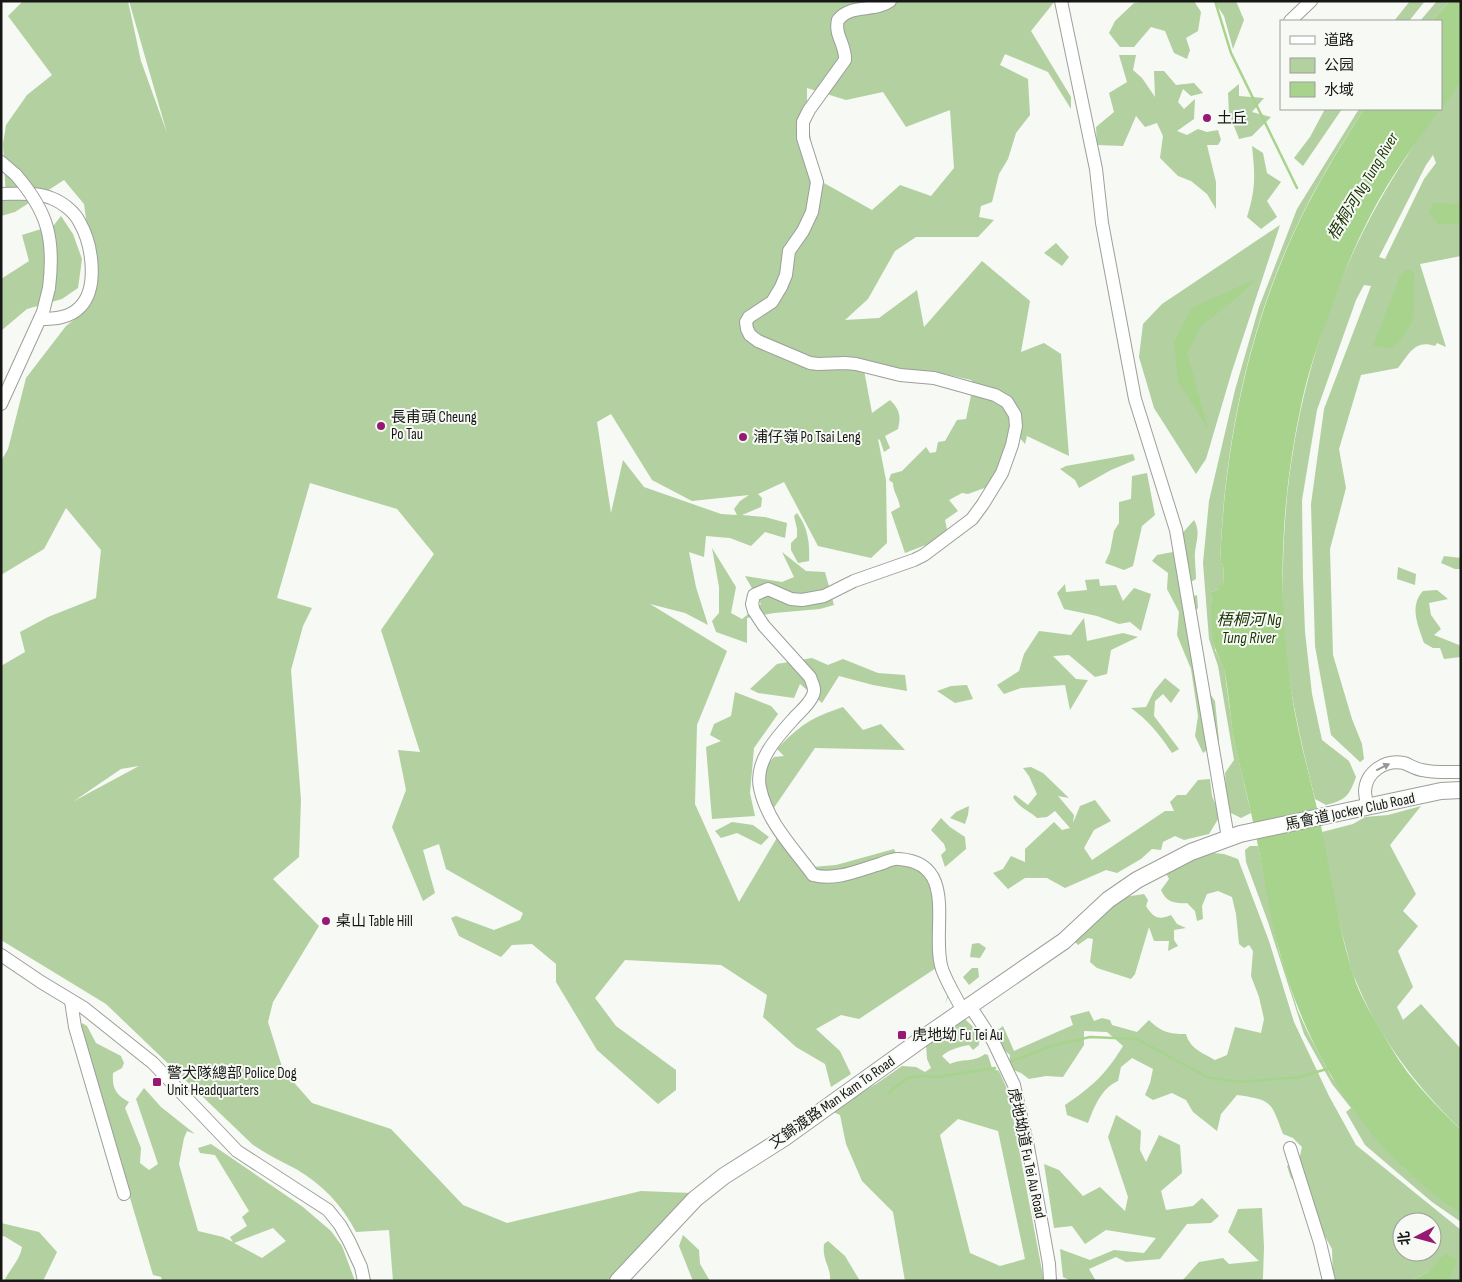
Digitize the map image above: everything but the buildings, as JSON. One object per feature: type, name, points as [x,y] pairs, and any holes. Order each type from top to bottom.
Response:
[{"type":"main road","name":"馬會道 Jockey Club Road","points":[[1234,836],[1441,791],[1461,790]]},
{"type":"main road","name":"文錦渡路 Man Kam To Road","points":[[618,1281],[699,1195],[729,1172],[784,1138],[966,1008],[1064,941],[1108,900],[1137,880],[1191,852],[1234,836]]},
{"type":"street","name":"虎地坳道 Fu Tei Au Road","points":[[890,1],[880,6],[851,10],[842,15],[838,20],[836,29],[844,51],[845,60],[809,110],[802,126],[804,142],[817,182],[812,212],[789,251],[786,276],[781,287],[772,302],[749,316],[746,322],[747,329],[750,335],[758,341],[810,363],[856,364],[900,375],[934,378],[995,395],[1007,402],[1015,415],[1016,426],[1012,445],[1002,473],[983,504],[972,519],[924,555],[854,581],[824,596],[802,600],[791,599],[768,589],[754,596],[752,604],[754,611],[764,626],[810,677],[814,687],[814,694],[809,702],[773,742],[760,768],[758,778],[770,817],[814,876],[825,878],[844,875],[898,858],[923,865],[932,876],[940,897],[938,939],[942,969],[966,1008],[992,1041],[1014,1086],[1030,1156],[1049,1264],[1050,1281]]},
{"type":"street","points":[[1061,1],[1096,170],[1102,224],[1135,399],[1176,530],[1234,836]]},
{"type":"street","points":[[1291,20],[1312,1]]},
{"type":"street","points":[[1,162],[16,175],[37,203],[48,230],[52,265],[49,288],[40,319],[1,404]]},
{"type":"street","points":[[1,194],[38,195],[57,201],[70,210],[80,221],[88,239],[92,256],[91,274],[85,301],[80,308],[69,315],[40,319]]},
{"type":"street","points":[[1367,807],[1365,791],[1368,778],[1380,766],[1388,763],[1403,763],[1421,770],[1461,772]]},
{"type":"street","points":[[1,955],[84,1008],[153,1063],[237,1151],[328,1210],[340,1225],[349,1241],[361,1267],[364,1281]]},
{"type":"street","points":[[72,1001],[75,1026],[124,1194]]},
{"type":"street","points":[[1290,1148],[1320,1242],[1329,1281]]},
{"type":"green space","points":[[23,1],[128,1],[141,61],[167,133],[129,1],[1055,1],[1031,31],[1071,97],[1071,109],[1048,72],[1005,54],[1000,65],[1028,79],[1030,115],[1016,133],[1008,159],[999,174],[992,202],[981,206],[979,217],[994,220],[978,237],[916,237],[895,251],[868,299],[845,320],[879,318],[917,290],[924,327],[982,261],[1030,301],[1021,352],[1044,343],[1061,354],[1069,456],[1027,436],[1025,444],[1012,429],[1005,455],[990,486],[968,494],[962,493],[949,500],[958,511],[945,520],[948,534],[905,553],[891,512],[900,507],[893,483],[889,480],[891,474],[902,471],[926,447],[930,453],[936,452],[938,442],[945,441],[957,420],[966,419],[972,391],[982,394],[971,380],[944,374],[900,375],[864,370],[872,413],[890,400],[898,410],[899,417],[898,429],[885,436],[890,448],[884,452],[878,439],[886,480],[887,543],[871,558],[818,546],[784,482],[758,494],[762,498],[761,507],[742,515],[765,517],[787,523],[785,538],[765,532],[751,546],[730,538],[706,536],[704,557],[689,552],[696,587],[708,625],[685,613],[650,604],[727,651],[697,725],[695,804],[739,902],[781,831],[812,867],[836,865],[894,849],[898,858],[926,868],[939,895],[941,970],[951,990],[945,1004],[949,991],[936,968],[859,1019],[841,1015],[816,1029],[840,1051],[851,1074],[831,1087],[825,1064],[796,1047],[763,1017],[767,995],[721,965],[625,960],[595,998],[616,1026],[676,1070],[676,1090],[658,1104],[597,1050],[556,982],[556,964],[532,944],[512,945],[501,957],[459,936],[451,918],[456,916],[494,930],[520,920],[523,913],[446,869],[439,844],[423,850],[435,893],[423,901],[392,827],[406,790],[398,750],[420,752],[381,630],[434,554],[397,509],[310,483],[277,598],[312,608],[303,626],[291,670],[301,800],[299,857],[273,879],[319,926],[273,1002],[268,1022],[283,1070],[312,1103],[391,1129],[463,1205],[507,1223],[641,1191],[691,1193],[607,1281],[393,1281],[389,1230],[356,1232],[338,1204],[323,1188],[296,1169],[252,1144],[106,1004],[1,940],[1,666],[25,652],[20,632],[48,617],[96,598],[101,550],[66,508],[44,549],[1,575],[1,461],[8,449],[26,378],[66,326],[84,312],[94,288],[97,258],[87,226],[84,204],[64,180],[15,212],[1,216],[1,199],[6,199],[3,144],[6,125],[27,95],[52,75],[8,16]],"holes":[[[807,88],[846,100],[883,92],[906,127],[950,110],[954,168],[931,196],[900,185],[872,210],[824,183],[813,204],[817,182],[807,113]],[[611,414],[652,480],[692,501],[749,495],[740,501],[734,509],[737,515],[721,514],[644,487],[623,460],[611,513],[597,422]],[[139,766],[74,801],[121,769]]]},
{"type":"green space","points":[[1146,1],[1194,1],[1201,12],[1198,31],[1186,38],[1190,50],[1187,59],[1174,53],[1165,31],[1151,27],[1134,47],[1120,47],[1109,33],[1115,21],[1134,3]]},
{"type":"green space","points":[[1214,1],[1236,1],[1244,20],[1233,49],[1224,16]]},
{"type":"green space","points":[[1410,1],[1425,1],[1410,20],[1395,20]]},
{"type":"green space","points":[[1437,1],[1450,1],[1432,20],[1421,20]]},
{"type":"green space","points":[[1119,55],[1136,55],[1133,70],[1142,78],[1155,97],[1154,71],[1164,71],[1176,85],[1194,83],[1203,93],[1191,96],[1183,89],[1178,102],[1184,109],[1195,99],[1194,119],[1177,131],[1187,135],[1198,129],[1207,132],[1218,130],[1221,140],[1218,145],[1207,145],[1216,182],[1216,209],[1207,194],[1191,181],[1178,176],[1160,158],[1163,136],[1157,123],[1145,127],[1136,116],[1123,146],[1097,145],[1096,127],[1114,112],[1109,93],[1127,82]]},
{"type":"green space","points":[[1461,82],[1461,256],[1420,264],[1446,347],[1437,343],[1435,346],[1428,344],[1417,346],[1398,368],[1361,375],[1339,449],[1346,488],[1330,549],[1333,655],[1352,719],[1362,744],[1364,759],[1360,762],[1331,735],[1315,646],[1311,504],[1324,409],[1371,286],[1364,285],[1356,300],[1317,410],[1302,500],[1305,632],[1312,694],[1322,740],[1349,761],[1356,777],[1346,796],[1326,805],[1315,799],[1304,754],[1285,652],[1283,568],[1286,513],[1292,459],[1315,353],[1333,301],[1354,251],[1378,203],[1432,118],[1438,110],[1442,110],[1442,104]],"holes":[[[1433,155],[1436,163],[1424,179],[1385,259],[1379,257],[1426,165]]]},
{"type":"green space","points":[[1239,84],[1239,96],[1264,98],[1252,112],[1271,117],[1252,136],[1239,139],[1229,113],[1228,93]]},
{"type":"green space","points":[[1324,110],[1341,110],[1303,166],[1294,158],[1310,137]]},
{"type":"green space","points":[[1358,110],[1363,110],[1335,155],[1309,202],[1277,273],[1250,353],[1232,437],[1222,521],[1220,563],[1223,564],[1224,584],[1219,589],[1211,592],[1215,650],[1224,667],[1234,740],[1251,813],[1241,818],[1227,811],[1225,773],[1234,760],[1218,666],[1209,639],[1203,563],[1209,501],[1235,390],[1259,307],[1297,209]]},
{"type":"green space","points":[[1252,146],[1263,153],[1267,173],[1281,182],[1267,201],[1277,217],[1261,229],[1247,217],[1254,182]]},
{"type":"green space","points":[[61,216],[73,234],[82,259],[78,288],[62,299],[27,309],[2,330],[1,333],[1,279],[29,261],[22,235],[54,225]]},
{"type":"green space","points":[[1280,225],[1232,371],[1206,459],[1196,474],[1154,408],[1139,357],[1143,324],[1162,304]]},
{"type":"green space","points":[[1056,243],[1069,257],[1062,266],[1044,253]]},
{"type":"green space","points":[[1133,454],[1135,460],[1111,470],[1079,488],[1075,480],[1060,469],[1066,466]]},
{"type":"green space","points":[[1147,473],[1155,515],[1142,526],[1133,566],[1124,570],[1105,563],[1110,552],[1114,531],[1119,523],[1119,502],[1131,499],[1132,476]]},
{"type":"green space","points":[[797,513],[806,530],[809,542],[809,561],[798,563],[791,550],[791,543],[797,537],[794,516]]},
{"type":"green space","points":[[1194,520],[1198,535],[1195,554],[1196,579],[1180,588],[1185,599],[1197,595],[1198,608],[1193,613],[1206,688],[1215,701],[1219,741],[1203,753],[1195,736],[1198,716],[1191,669],[1177,635],[1179,612],[1167,589],[1168,573],[1152,561],[1157,555],[1173,552],[1172,545]]},
{"type":"green space","points":[[712,548],[736,587],[731,613],[742,619],[761,604],[745,576],[782,582],[794,577],[782,552],[806,571],[825,572],[834,605],[820,609],[774,613],[747,618],[747,643],[716,632],[712,621],[719,613],[719,587]]},
{"type":"green space","points":[[1444,556],[1461,558],[1461,569],[1455,569],[1441,563]]},
{"type":"green space","points":[[1398,567],[1416,574],[1415,585],[1397,579]]},
{"type":"green space","points":[[1099,579],[1100,586],[1116,585],[1123,601],[1134,588],[1151,594],[1141,631],[1130,622],[1119,624],[1097,616],[1064,609],[1057,593],[1065,584],[1066,592],[1087,590],[1085,580]]},
{"type":"green space","points":[[1437,590],[1448,599],[1429,603],[1431,615],[1441,629],[1434,635],[1459,645],[1461,647],[1461,657],[1444,659],[1440,648],[1433,648],[1424,643],[1416,616],[1416,603],[1423,591]]},
{"type":"green space","points":[[1084,618],[1087,641],[1123,633],[1138,637],[1111,650],[1107,674],[1095,677],[1069,655],[1053,656],[1076,679],[1088,680],[1070,710],[1065,685],[1021,688],[1004,694],[997,685],[1019,671],[1024,654],[1039,631],[1071,635]]},
{"type":"green space","points":[[812,658],[828,665],[843,659],[878,673],[905,675],[907,691],[839,676],[822,703],[800,684],[794,698],[758,693],[750,689],[777,664]]},
{"type":"green space","points":[[1165,678],[1180,690],[1171,703],[1163,694],[1155,701],[1154,716],[1179,749],[1172,753],[1153,728],[1131,708],[1146,707],[1154,691]]},
{"type":"green space","points":[[967,685],[973,699],[955,703],[937,691],[951,686]]},
{"type":"green space","points":[[735,692],[771,706],[778,714],[754,748],[750,793],[755,816],[712,819],[706,747],[721,741],[710,735],[714,724],[731,716]]},
{"type":"green space","points":[[843,707],[863,730],[881,724],[905,750],[815,748],[773,809],[754,780],[774,757],[784,756],[777,749],[793,733],[814,719]]},
{"type":"green space","points":[[1031,767],[1043,773],[1069,798],[1058,796],[1074,815],[1073,823],[1080,806],[1095,800],[1111,821],[1094,830],[1084,848],[1092,860],[1165,811],[1174,811],[1170,802],[1177,795],[1186,795],[1198,780],[1210,779],[1212,796],[1220,816],[1209,834],[1184,840],[1175,836],[1163,842],[1161,850],[1152,849],[1141,859],[1117,873],[1106,870],[1065,888],[1047,878],[1025,878],[1008,889],[993,873],[1003,869],[1011,856],[1025,862],[1025,849],[1054,822],[1062,830],[1070,828],[1055,811],[1047,817],[1037,818],[1021,806],[1013,797],[1015,795],[1028,805],[1037,794],[1023,768]]},
{"type":"green space","points":[[969,806],[965,824],[950,818],[956,812]]},
{"type":"green space","points":[[1421,806],[1390,845],[1416,894],[1403,911],[1418,926],[1398,951],[1413,987],[1397,1007],[1403,1020],[1421,1004],[1461,1049],[1461,1130],[1429,1097],[1401,1061],[1365,1002],[1353,973],[1342,934],[1322,832],[1353,824],[1365,817],[1388,815]]},
{"type":"green space","points":[[941,818],[965,837],[966,849],[945,867],[941,855],[946,850],[944,844],[931,830]]},
{"type":"green space","points":[[732,822],[753,825],[769,837],[761,845],[737,833],[721,838],[715,831]]},
{"type":"green space","points":[[1250,846],[1258,846],[1279,951],[1298,1011],[1332,1078],[1405,1169],[1461,1215],[1461,1222],[1432,1202],[1365,1145],[1346,1112],[1351,1108],[1332,1084],[1304,1034],[1268,922],[1246,862],[1245,850]]},
{"type":"green space","points":[[1202,852],[1224,854],[1238,859],[1269,941],[1294,1022],[1329,1096],[1356,1145],[1439,1212],[1392,1212],[1392,1262],[1442,1262],[1442,1215],[1461,1230],[1461,1281],[1448,1281],[1438,1263],[1428,1272],[1411,1281],[1337,1281],[1333,1279],[1332,1249],[1291,1178],[1287,1166],[1300,1156],[1302,1147],[1293,1138],[1283,1134],[1273,1109],[1264,1101],[1237,1095],[1221,1114],[1217,1131],[1193,1112],[1186,1100],[1172,1093],[1153,1100],[1145,1095],[1153,1069],[1132,1058],[1121,1067],[1118,1081],[1103,1093],[1088,1123],[1067,1115],[1065,1105],[1098,1079],[1123,1046],[1107,1032],[1084,1031],[1084,1045],[1063,1077],[1046,1076],[1029,1079],[1009,1068],[1010,1055],[1003,1049],[994,1033],[1003,1026],[1014,1051],[1073,1025],[1070,1016],[1089,1011],[1094,1021],[1102,1018],[1110,1020],[1112,1025],[1137,1032],[1149,1020],[1166,1032],[1186,1034],[1194,1047],[1215,1060],[1227,1055],[1235,1027],[1261,1033],[1264,1019],[1259,997],[1251,976],[1253,951],[1249,945],[1244,948],[1239,944],[1232,897],[1218,891],[1207,894],[1202,906],[1203,919],[1197,921],[1195,911],[1187,903],[1168,900],[1163,894],[1161,890],[1169,879],[1164,869]]},
{"type":"green space","points":[[1144,894],[1148,900],[1146,906],[1151,913],[1159,918],[1171,915],[1177,924],[1186,928],[1174,930],[1174,940],[1178,946],[1168,951],[1169,941],[1154,941],[1149,927],[1135,974],[1131,979],[1097,968],[1090,962],[1093,939],[1088,938],[1078,945],[1071,938],[1124,897]]},
{"type":"green space","points":[[979,943],[986,948],[980,958],[970,957],[972,944]]},
{"type":"green space","points":[[972,968],[978,968],[979,977],[969,985],[963,977]]},
{"type":"green space","points":[[963,1017],[980,1034],[979,1045],[973,1050],[969,1045],[958,1048],[942,1056],[950,1064],[976,1059],[985,1054],[988,1055],[992,1068],[999,1071],[1008,1091],[1044,1281],[905,1281],[893,1212],[862,1181],[846,1144],[840,1115],[831,1111],[902,1066],[916,1067],[925,1072],[931,1068],[927,1059],[926,1044]],"holes":[[[958,1119],[998,1131],[1025,1259],[1000,1266],[970,1253],[940,1135]]]},
{"type":"green space","points":[[82,1023],[87,1026],[96,1043],[121,1056],[124,1063],[122,1068],[113,1073],[113,1082],[115,1090],[129,1102],[125,1108],[141,1148],[140,1163],[149,1170],[158,1164],[136,1099],[144,1088],[161,1107],[195,1134],[187,1131],[179,1164],[198,1231],[223,1237],[233,1242],[230,1237],[247,1226],[242,1217],[249,1211],[215,1155],[200,1153],[198,1148],[211,1144],[303,1207],[331,1231],[342,1246],[355,1281],[162,1281],[161,1277],[153,1275],[80,1030]],"holes":[[[273,1228],[286,1241],[262,1258],[234,1243]]]},
{"type":"green space","points":[[1116,1115],[1141,1131],[1140,1150],[1146,1162],[1159,1135],[1180,1145],[1182,1173],[1161,1191],[1166,1210],[1193,1206],[1202,1198],[1219,1216],[1211,1223],[1187,1224],[1160,1259],[1126,1262],[1116,1257],[1089,1269],[1096,1281],[1071,1281],[1063,1277],[1060,1249],[1090,1260],[1114,1250],[1144,1253],[1156,1238],[1106,1230],[1085,1244],[1072,1226],[1054,1228],[1044,1164],[1059,1170],[1083,1196],[1100,1187],[1125,1211],[1128,1197],[1108,1137]]},
{"type":"green space","points":[[1262,1208],[1264,1247],[1263,1278],[1261,1281],[1182,1281],[1199,1262],[1223,1258],[1229,1264],[1259,1261],[1228,1232],[1238,1209]]},
{"type":"green space","points":[[1,1223],[39,1232],[57,1252],[43,1281],[4,1281],[17,1260],[22,1247],[4,1236],[1,1237]]},
{"type":"green space","points":[[683,1235],[699,1250],[700,1264],[710,1281],[693,1281],[679,1246]]},
{"type":"green space","points":[[828,1241],[845,1256],[860,1281],[830,1281],[824,1250],[824,1244]]},
{"type":"water","points":[[1450,1],[1461,1],[1461,82],[1442,107],[1442,20],[1432,20]]},
{"type":"water","name":"梧桐河 Ng Tung River","points":[[1363,110],[1439,110],[1393,176],[1363,230],[1343,275],[1311,365],[1295,435],[1290,469],[1284,538],[1283,607],[1285,641],[1295,712],[1348,958],[1361,995],[1399,1061],[1427,1095],[1461,1130],[1461,1215],[1406,1170],[1383,1147],[1363,1122],[1327,1069],[1299,1011],[1288,981],[1275,933],[1255,830],[1234,740],[1224,669],[1215,648],[1213,634],[1211,592],[1219,589],[1219,585],[1224,584],[1223,564],[1220,563],[1223,516],[1235,424],[1244,378],[1256,333],[1288,246],[1308,204]]},
{"type":"water","points":[[1433,203],[1461,204],[1461,224],[1438,224],[1429,212]]},
{"type":"water","points":[[1406,269],[1414,272],[1413,320],[1403,337],[1392,348],[1373,346],[1400,276]]},
{"type":"water","points":[[1256,279],[1240,295],[1201,326],[1187,353],[1208,429],[1178,381],[1174,342],[1191,308]]},
{"type":"water","points":[[1446,1253],[1457,1261],[1449,1281],[1411,1281],[1428,1272],[1437,1262],[1442,1262],[1442,1257]]},
{"type":"waterway","points":[[1215,1],[1231,53],[1297,188]]},
{"type":"waterway","points":[[1010,1062],[1051,1046],[1090,1037],[1137,1039],[1207,1077],[1238,1082],[1300,1077],[1330,1068]]},
{"type":"waterway","points":[[888,1093],[907,1078],[921,1076],[938,1077],[995,1068]]},
{"type":"place","name":"土丘","points":[[1207,118]]},
{"type":"place","name":"長甫頭 Cheung Po Tau","points":[[381,426]]},
{"type":"place","name":"浦仔嶺 Po Tsai Leng","points":[[743,437]]},
{"type":"place","name":"桌山 Table Hill","points":[[326,921]]},
{"type":"place","name":"虎地坳 Fu Tei Au","points":[[902,1035]]},
{"type":"place","name":"警犬隊總部 Police Dog Unit Headquarters","points":[[157,1082]]}]
